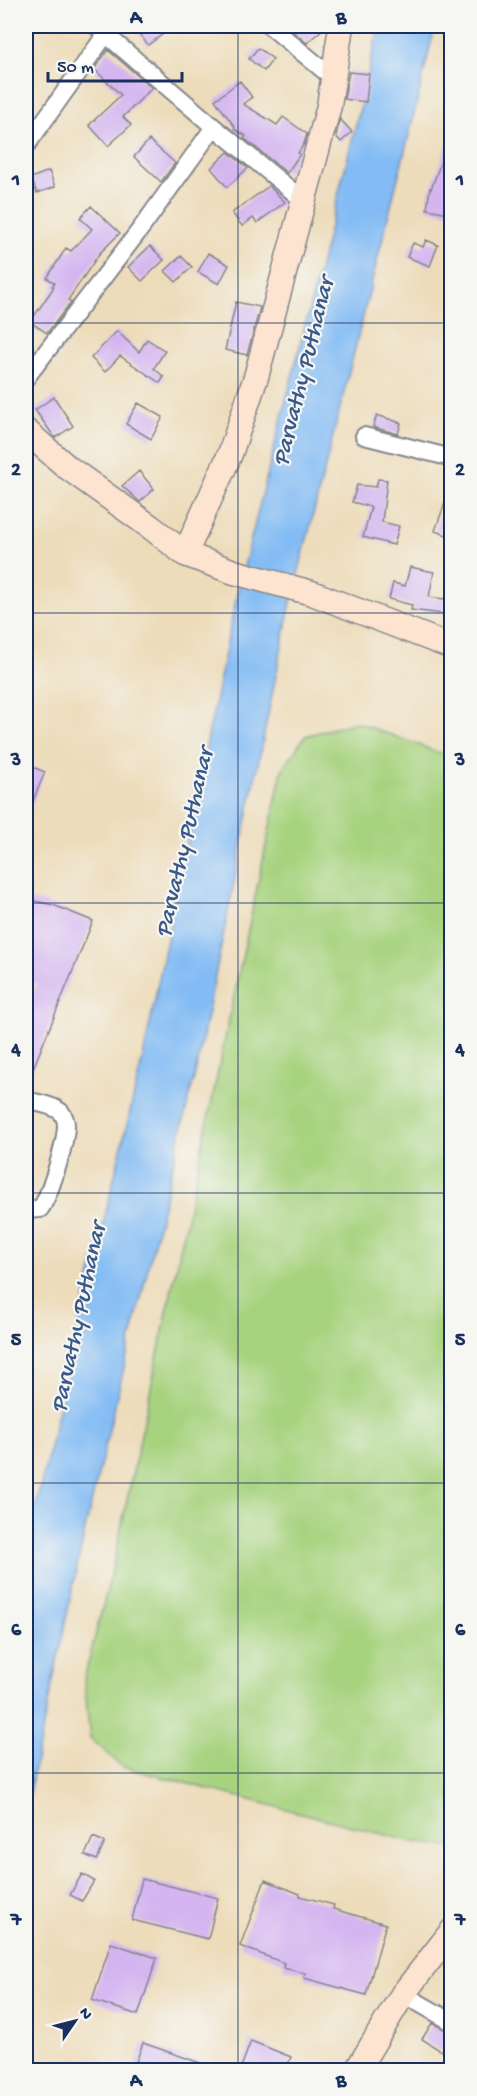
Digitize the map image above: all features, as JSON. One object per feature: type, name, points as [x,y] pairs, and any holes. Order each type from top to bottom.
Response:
[{"type":"main road","points":[[185,554],[231,454],[253,388],[329,106],[341,26]]},
{"type":"main road","points":[[27,439],[185,554],[234,572],[312,592],[452,647]]},
{"type":"main road","points":[[357,2070],[403,1994],[452,1931]]},
{"type":"street","points":[[270,26],[333,78]]},
{"type":"street","points":[[26,146],[101,30],[303,200]]},
{"type":"street","points":[[26,378],[142,227],[214,127]]},
{"type":"street","points":[[363,436],[452,458]]},
{"type":"street","points":[[26,1100],[57,1109],[66,1122],[65,1134],[47,1200],[40,1209],[26,1210]]},
{"type":"street","points":[[403,1994],[452,2022]]},
{"type":"green space","points":[[356,722],[451,757],[451,1847],[413,1842],[123,1767],[90,1738],[84,1679],[112,1571],[282,770],[305,736]]},
{"type":"water","name":"Parvathy Puthanar","points":[[379,26],[435,26],[290,606],[197,1065],[86,1525],[26,1807],[26,1547],[144,1053],[237,594]]},
{"type":"building","points":[[133,26],[174,26],[148,45]]},
{"type":"building","points":[[286,26],[326,26],[307,43]]},
{"type":"building","points":[[258,48],[273,59],[264,71],[249,59]]},
{"type":"building","points":[[108,50],[152,88],[123,117],[131,125],[108,146],[89,125],[121,95],[94,69]]},
{"type":"building","points":[[349,72],[369,74],[366,102],[344,99]]},
{"type":"building","points":[[240,81],[252,97],[243,104],[277,125],[283,117],[307,134],[298,153],[300,154],[287,173],[244,138],[246,136],[234,129],[235,127],[215,100]]},
{"type":"building","points":[[340,119],[352,132],[341,142],[336,136]]},
{"type":"building","points":[[450,138],[452,138],[452,192],[449,213],[427,209],[430,188]]},
{"type":"building","points":[[149,140],[175,163],[161,182],[134,157]]},
{"type":"building","points":[[228,152],[248,168],[227,187],[211,168]]},
{"type":"building","points":[[49,171],[55,187],[37,193],[31,178]]},
{"type":"building","points":[[269,186],[285,202],[257,223],[253,218],[242,226],[232,213]]},
{"type":"building","points":[[91,206],[120,233],[99,254],[68,300],[71,302],[47,333],[30,322],[54,287],[52,286],[55,283],[47,278],[66,248],[71,251],[92,229],[80,218]]},
{"type":"building","points":[[426,240],[438,245],[430,266],[407,257],[413,243],[423,247]]},
{"type":"building","points":[[150,246],[164,260],[142,281],[128,267]]},
{"type":"building","points":[[208,253],[229,265],[219,284],[198,272]]},
{"type":"building","points":[[181,256],[192,267],[176,282],[165,271]]},
{"type":"building","points":[[236,302],[260,307],[247,355],[225,350]]},
{"type":"building","points":[[117,331],[139,352],[147,339],[165,351],[154,368],[164,377],[160,383],[120,356],[105,372],[91,358]]},
{"type":"building","points":[[54,397],[73,426],[55,438],[35,410]]},
{"type":"building","points":[[138,403],[163,417],[151,439],[126,424]]},
{"type":"building","points":[[377,415],[401,423],[398,434],[373,427]]},
{"type":"building","points":[[139,471],[154,489],[140,502],[122,486]]},
{"type":"building","points":[[378,479],[387,480],[382,522],[399,526],[394,545],[363,537],[371,507],[352,502],[357,485],[376,487]]},
{"type":"building","points":[[449,491],[452,491],[452,537],[435,531]]},
{"type":"building","points":[[410,567],[434,572],[429,597],[452,600],[452,615],[411,610],[412,605],[389,599],[393,583],[405,586]]},
{"type":"building","points":[[30,766],[45,772],[26,818],[26,777]]},
{"type":"building","points":[[30,900],[53,905],[93,921],[26,1086],[26,1011],[37,984],[26,981],[26,920]]},
{"type":"building","points":[[93,1837],[105,1842],[97,1860],[85,1855]]},
{"type":"building","points":[[82,1874],[94,1881],[82,1901],[70,1895]]},
{"type":"building","points":[[142,1879],[218,1898],[208,1939],[132,1920]]},
{"type":"building","points":[[265,1880],[300,1894],[300,1896],[334,1905],[333,1909],[386,1924],[366,1995],[304,1978],[305,1973],[283,1968],[284,1963],[240,1946]]},
{"type":"building","points":[[111,1943],[157,1958],[138,2015],[92,2000]]},
{"type":"building","points":[[432,2023],[452,2033],[452,2058],[422,2039]]},
{"type":"building","points":[[251,2041],[291,2057],[286,2070],[240,2070]]},
{"type":"building","points":[[143,2043],[215,2068],[215,2070],[133,2070]]}]
